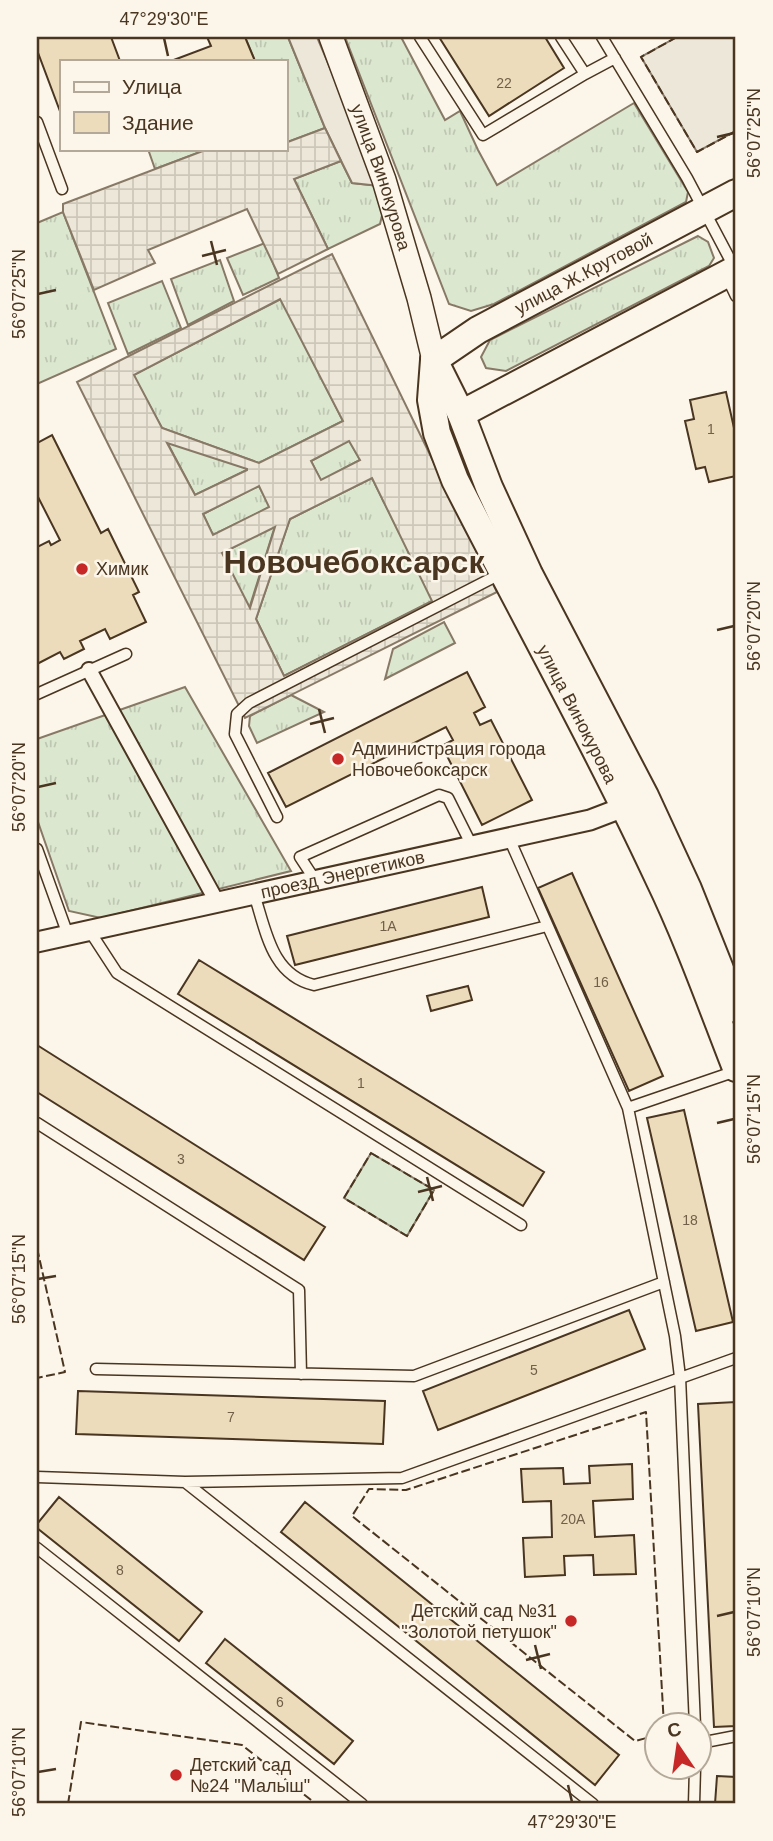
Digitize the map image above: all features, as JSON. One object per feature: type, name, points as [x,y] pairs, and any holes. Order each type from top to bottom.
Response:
[{"type":"main road","name":"улица Ж.Крутовой","points":[[434,360],[478,330],[736,193]]},
{"type":"main road","points":[[461,414],[734,277]]},
{"type":"main road","name":"улица Винокурова","points":[[434,360],[461,414],[489,487],[634,802],[659,878],[736,1070]]},
{"type":"main road","name":"улица Винокурова","points":[[434,360],[431,400],[437,433],[455,480],[502,573],[634,802],[688,889],[736,1009]]},
{"type":"street","name":"улица Винокурова","points":[[331,37],[384,180],[434,360]]},
{"type":"street","points":[[89,670],[218,902]]},
{"type":"street","name":"проезд Энергетиков","points":[[37,942],[590,820],[634,802]]},
{"type":"lane","points":[[420,37],[483,135],[615,58]]},
{"type":"lane","points":[[561,37],[585,74]]},
{"type":"lane","points":[[602,37],[687,178],[734,277]]},
{"type":"lane","points":[[37,122],[62,189]]},
{"type":"lane","points":[[277,817],[234,734],[237,714],[249,703],[502,573]]},
{"type":"lane","points":[[37,694],[126,654]]},
{"type":"lane","points":[[314,880],[300,857],[439,795],[448,799],[471,846]]},
{"type":"lane","points":[[509,838],[628,1108],[675,1336],[680,1377],[694,1712]]},
{"type":"lane","points":[[37,849],[68,935]]},
{"type":"lane","points":[[254,894],[272,950],[279,963],[303,982],[314,985],[547,926]]},
{"type":"lane","points":[[89,930],[117,973],[521,1225]]},
{"type":"lane","points":[[628,1108],[736,1070]]},
{"type":"lane","points":[[37,1123],[299,1290],[301,1374]]},
{"type":"lane","points":[[96,1369],[414,1376],[664,1282]]},
{"type":"lane","points":[[37,1477],[185,1482],[401,1478],[736,1358]]},
{"type":"lane","points":[[185,1482],[593,1804]]},
{"type":"lane","points":[[37,1548],[362,1804]]},
{"type":"lane","points":[[714,1740],[736,1736]]},
{"type":"lane","points":[[694,1804],[695,1782]]},
{"type":"lane","points":[[582,1804],[593,1804]]},
{"type":"green space","points":[[245,37],[288,37],[325,128],[287,142],[287,60],[255,60]]},
{"type":"green space","points":[[345,37],[401,37],[445,120],[460,111],[497,185],[634,103],[688,192],[686,202],[494,304],[471,311],[449,304]]},
{"type":"green space","points":[[148,150],[205,150],[155,169]]},
{"type":"green space","points":[[341,161],[352,183],[380,186],[385,203],[380,224],[328,249],[294,179]]},
{"type":"green space","points":[[63,212],[116,349],[37,384],[37,223]]},
{"type":"green space","points":[[698,236],[708,242],[714,258],[709,266],[506,371],[486,368],[481,357],[490,340]]},
{"type":"green space","points":[[265,243],[279,278],[243,295],[227,258]]},
{"type":"green space","points":[[220,260],[234,301],[188,325],[171,279]]},
{"type":"green space","points":[[162,281],[181,328],[128,354],[108,303]]},
{"type":"green space","points":[[281,299],[343,421],[259,463],[162,428],[133,375]]},
{"type":"green space","points":[[349,440],[360,460],[321,481],[311,461]]},
{"type":"green space","points":[[167,442],[249,469],[195,495]]},
{"type":"green space","points":[[372,478],[433,601],[284,676],[256,619],[290,519]]},
{"type":"green space","points":[[259,486],[270,507],[213,535],[203,514]]},
{"type":"green space","points":[[275,526],[249,609],[222,553]]},
{"type":"green space","points":[[444,622],[455,643],[385,679],[393,649]]},
{"type":"green space","points":[[185,687],[291,871],[101,918],[69,911],[37,819],[37,739]]},
{"type":"green space","points":[[291,695],[324,712],[257,743],[249,726],[250,716]]},
{"type":"green space","points":[[371,1153],[434,1190],[407,1236],[344,1198]]},
{"type":"shaded area","points":[[288,37],[317,37],[380,186],[352,183],[325,128]]},
{"type":"shaded area","points":[[677,37],[736,37],[736,131],[697,152],[641,57]]},
{"type":"shaded area","points":[[325,128],[341,161],[294,179],[328,249],[278,274],[247,209],[148,250],[155,263],[94,290],[63,212],[63,204],[205,150],[287,150],[287,142]]},
{"type":"shaded area","points":[[332,254],[497,592],[245,718],[77,382]],"holes":[[[280,299],[343,421],[259,463],[162,428],[134,375]],[[349,441],[360,460],[321,480],[311,461]],[[167,443],[247,469],[195,495]],[[372,478],[432,601],[284,676],[256,619],[290,519]],[[259,486],[269,507],[213,535],[203,514]],[[275,527],[250,608],[222,553]]]},
{"type":"building","points":[[37,37],[111,37],[120,60],[60,60],[60,111],[37,50]]},
{"type":"building","points":[[207,37],[245,37],[255,60],[174,60],[211,46]]},
{"type":"building","points":[[439,37],[545,37],[564,68],[489,116]]},
{"type":"building","points":[[726,392],[736,437],[736,476],[709,482],[705,467],[696,469],[685,421],[694,419],[690,400]]},
{"type":"building","name":"Химик","points":[[52,435],[101,533],[108,529],[139,592],[133,595],[146,622],[110,639],[105,629],[80,641],[84,649],[64,659],[60,652],[37,664],[37,547],[49,541],[51,545],[60,540],[37,495],[37,443]]},
{"type":"building","name":"Администрация города Новочебоксарск","points":[[467,672],[485,707],[474,713],[480,725],[491,720],[532,800],[482,825],[442,746],[453,740],[446,727],[286,807],[268,773]]},
{"type":"building","points":[[572,873],[663,1076],[629,1091],[538,888]]},
{"type":"building","points":[[482,887],[489,917],[295,965],[287,936]]},
{"type":"building","points":[[199,960],[544,1172],[523,1206],[178,994]]},
{"type":"building","points":[[468,986],[472,1000],[431,1011],[427,996]]},
{"type":"building","points":[[37,1045],[325,1227],[304,1260],[37,1092]]},
{"type":"building","points":[[684,1110],[733,1322],[696,1331],[647,1118]]},
{"type":"building","points":[[629,1310],[645,1349],[438,1430],[423,1391]]},
{"type":"building","points":[[78,1391],[385,1401],[383,1444],[76,1434]]},
{"type":"building","points":[[736,1402],[736,1726],[714,1727],[698,1404]]},
{"type":"building","points":[[632,1464],[633,1499],[593,1501],[595,1537],[634,1535],[636,1574],[594,1575],[593,1555],[564,1556],[565,1575],[525,1577],[523,1538],[552,1537],[551,1501],[523,1502],[521,1469],[563,1468],[564,1484],[590,1483],[589,1466]]},
{"type":"building","points":[[59,1497],[202,1612],[179,1641],[37,1528],[37,1524]]},
{"type":"building","points":[[305,1502],[619,1755],[595,1785],[281,1532]]},
{"type":"building","points":[[225,1639],[353,1741],[334,1764],[206,1663]]},
{"type":"building","points":[[717,1776],[736,1777],[736,1804],[715,1804]]},
{"type":"fence","points":[[677,37],[641,57],[697,152],[736,131]]},
{"type":"fence","points":[[371,1153],[434,1190],[407,1236],[344,1198],[371,1153]]},
{"type":"fence","points":[[37,1248],[65,1372],[37,1378]]},
{"type":"fence","points":[[644,1739],[635,1741],[352,1516],[369,1489],[406,1490],[646,1412],[663,1712]]},
{"type":"fence","points":[[68,1804],[81,1722],[242,1745],[316,1804]]},
{"type":"place","name":"Химик","points":[[82,569]]},
{"type":"place","name":"Администрация города Новочебоксарск","points":[[338,759]]},
{"type":"place","name":"Детский сад №31 \"Золотой петушок\"","points":[[571,1621]]},
{"type":"place","name":"Детский сад №24 \"Малыш\"","points":[[176,1775]]},
{"type":"district","name":"Новочебоксарск","points":[[354,562]]}]
